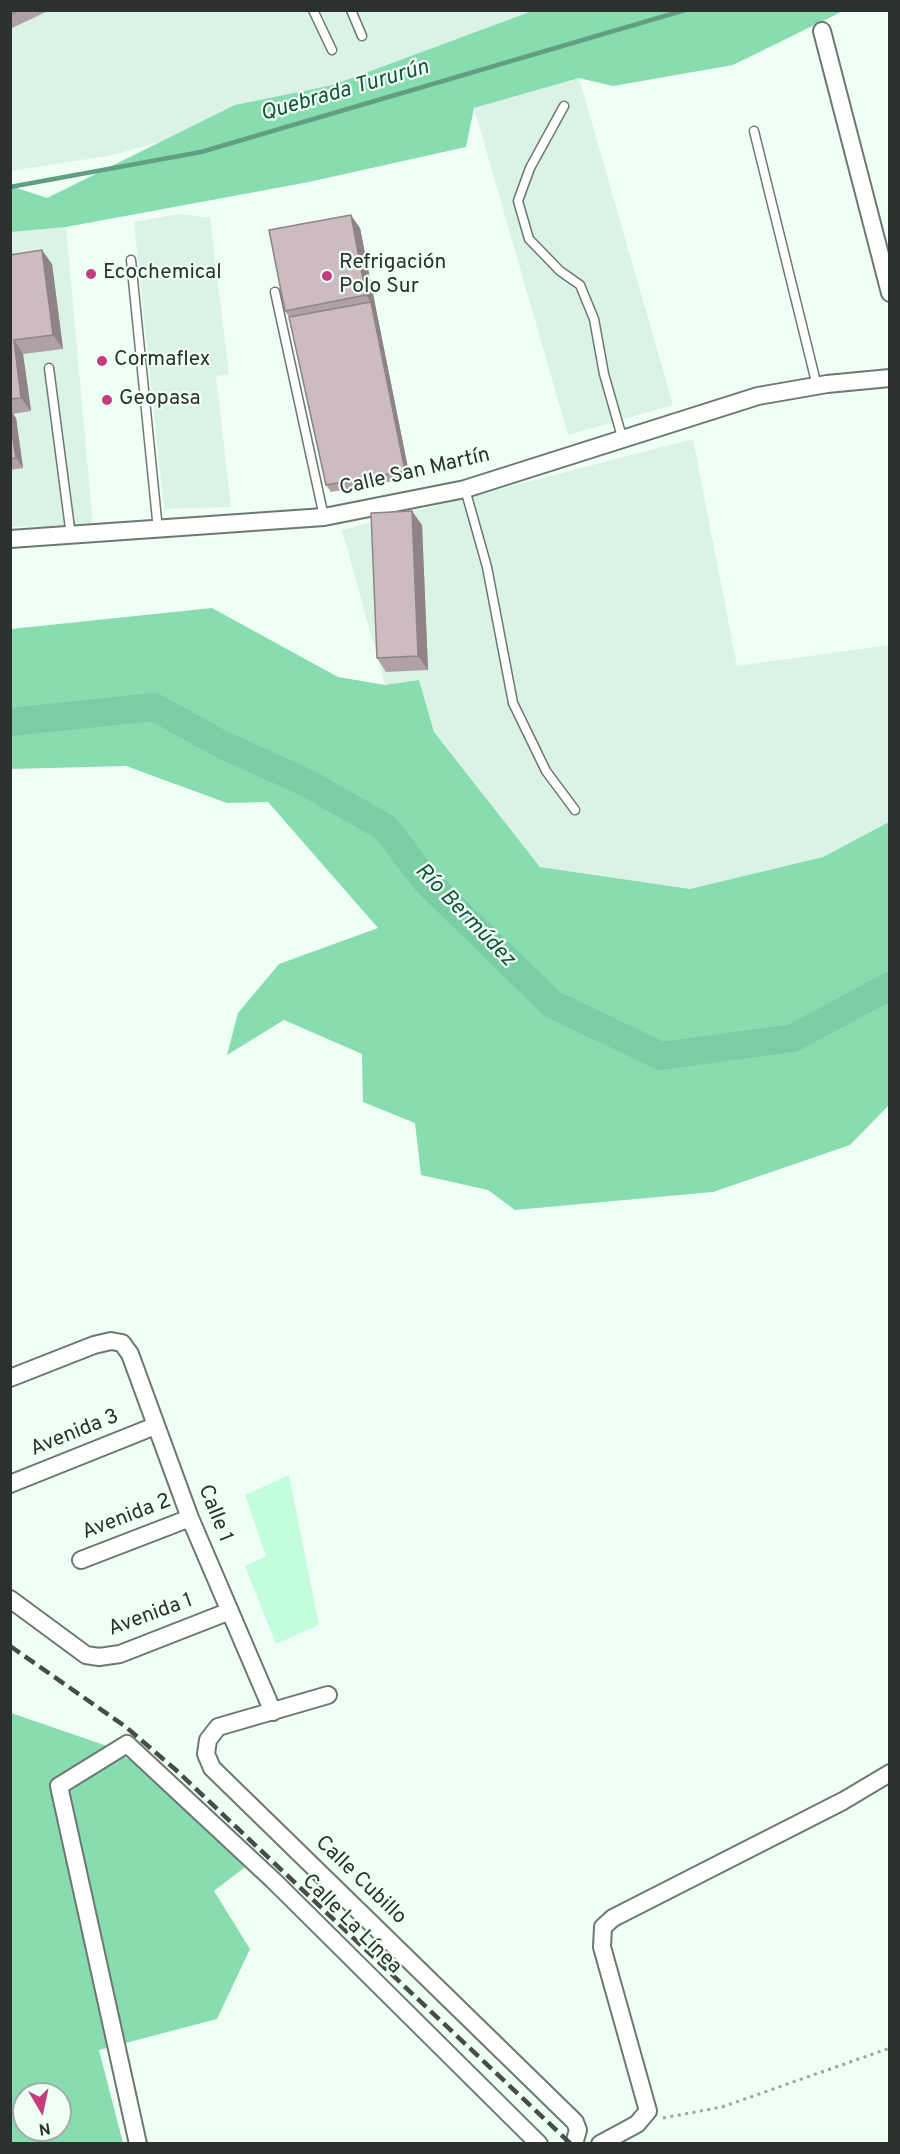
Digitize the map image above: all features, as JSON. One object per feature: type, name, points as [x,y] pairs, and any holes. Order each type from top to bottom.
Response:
[{"type":"street","points":[[822,31],[890,293]]},
{"type":"street","name":"Calle San Martín","points":[[10,539],[158,531],[324,517],[465,489],[622,437],[758,396],[817,386],[890,378]]},
{"type":"street","name":"Calle 1","points":[[10,1378],[111,1341],[122,1343],[130,1354],[190,1518],[273,1712]]},
{"type":"street","name":"Avenida 3","points":[[10,1484],[156,1426]]},
{"type":"street","name":"Avenida 2","points":[[81,1560],[190,1518]]},
{"type":"street","name":"Avenida 1","points":[[10,1599],[86,1655],[99,1657],[120,1654],[230,1611]]},
{"type":"street","name":"Calle Cubillo","points":[[328,1695],[218,1727],[208,1740],[206,1754],[212,1768],[575,2122],[578,2130],[574,2144]]},
{"type":"street","name":"Calle La Línea","points":[[138,2144],[59,1786],[127,1744],[274,1881],[539,2144]]},
{"type":"street","points":[[600,2144],[637,2124],[646,2115],[647,2102],[602,1947],[603,1927],[613,1918],[843,1801],[890,1773]]},
{"type":"lane","points":[[313,10],[332,50]]},
{"type":"lane","points":[[351,10],[362,36]]},
{"type":"lane","points":[[564,106],[530,168],[518,201],[529,239],[560,271],[580,285],[594,319],[604,374],[622,437]]},
{"type":"lane","points":[[754,131],[817,386]]},
{"type":"lane","points":[[131,260],[158,531]]},
{"type":"lane","points":[[275,292],[324,517]]},
{"type":"lane","points":[[49,368],[71,537]]},
{"type":"lane","points":[[465,489],[487,567],[513,703],[546,771],[575,810]]},
{"type":"path","points":[[646,2115],[660,2118],[722,2108],[890,2048]]},
{"type":"shaded area","points":[[10,11],[535,11],[228,124],[108,156],[11,171]]},
{"type":"shaded area","points":[[579,78],[673,405],[568,435],[474,108]]},
{"type":"shaded area","points":[[178,214],[210,218],[229,374],[216,376],[231,507],[164,509],[134,222]]},
{"type":"shaded area","points":[[66,227],[93,525],[11,527],[10,232]]},
{"type":"shaded area","points":[[693,439],[737,666],[889,645],[889,822],[823,857],[690,889],[540,867],[434,732],[419,680],[385,685],[342,530]]},
{"type":"green space","points":[[535,10],[843,11],[733,65],[613,86],[579,78],[474,108],[466,147],[309,182],[66,227],[11,232],[11,186],[47,198],[235,105],[333,85]]},
{"type":"green space","points":[[212,608],[338,677],[385,685],[419,680],[434,732],[540,867],[690,889],[823,857],[889,822],[889,1105],[850,1145],[713,1192],[515,1210],[488,1190],[421,1175],[415,1123],[363,1102],[362,1054],[284,1020],[227,1055],[238,1013],[279,964],[378,928],[268,802],[227,803],[126,766],[10,769],[11,629]]},
{"type":"green space","points":[[289,1475],[319,1625],[276,1644],[245,1566],[266,1556],[245,1495]]},
{"type":"green space","points":[[11,1713],[107,1746],[149,1772],[249,1864],[214,1891],[250,1949],[217,2019],[99,2050],[123,2143],[11,2144]]},
{"type":"building","points":[[10,10],[20,10],[10,15]]},
{"type":"building","name":"Refrigación Polo Sur","points":[[351,215],[366,295],[285,311],[269,230]]},
{"type":"building","points":[[42,250],[53,335],[14,340],[21,398],[10,399],[10,255]]},
{"type":"building","points":[[371,302],[405,471],[326,485],[289,317]]},
{"type":"building","points":[[10,420],[16,458],[10,459]]},
{"type":"building","points":[[412,511],[418,656],[377,658],[371,513]]},
{"type":"waterway","name":"Quebrada Tururún","points":[[10,187],[201,152],[685,10]]},
{"type":"waterway","name":"Río Bermúdez","points":[[10,722],[154,707],[223,745],[307,783],[386,828],[426,881],[552,1004],[661,1056],[793,1038],[890,986]]},
{"type":"railway","points":[[10,1646],[126,1727],[176,1770],[571,2144]]},
{"type":"place","name":"Ecochemical","points":[[91,274]]},
{"type":"place","name":"Refrigación Polo Sur","points":[[327,276]]},
{"type":"place","name":"Cormaflex","points":[[102,361]]},
{"type":"place","name":"Geopasa","points":[[107,400]]}]
